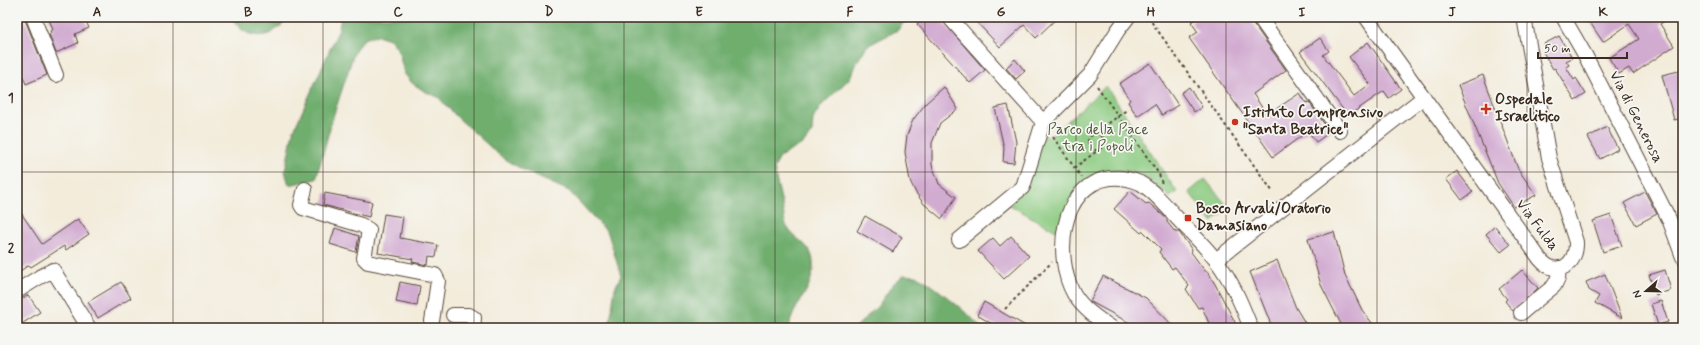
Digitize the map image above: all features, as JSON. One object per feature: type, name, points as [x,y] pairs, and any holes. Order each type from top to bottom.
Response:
[{"type":"street","points":[[33,17],[56,75]]},
{"type":"street","points":[[949,17],[1043,122]]},
{"type":"street","points":[[959,240],[1023,187],[1043,122],[1090,75],[1118,30],[1128,17]]},
{"type":"street","points":[[1259,17],[1340,131]]},
{"type":"street","name":"Via Fulda","points":[[1366,17],[1540,259],[1548,266],[1559,268],[1565,267],[1572,261],[1575,253],[1576,242],[1558,190],[1549,158],[1524,17]]},
{"type":"street","name":"Via di Generosa","points":[[1563,17],[1588,62],[1669,219],[1683,257]]},
{"type":"street","points":[[1216,260],[1424,97]]},
{"type":"street","points":[[1112,328],[1087,310],[1075,295],[1067,277],[1063,251],[1065,226],[1069,212],[1076,200],[1095,183],[1110,178],[1129,180],[1144,186],[1216,260],[1232,285],[1251,328]]},
{"type":"street","points":[[305,189],[300,205],[303,208],[361,224],[368,230],[364,258],[368,262],[436,275],[438,281],[431,328]]},
{"type":"street","points":[[1521,313],[1554,286],[1558,278],[1559,268]]},
{"type":"street","points":[[17,291],[53,270],[89,328]]},
{"type":"street","points":[[453,315],[474,318],[473,328]]},
{"type":"path","points":[[1148,17],[1272,192]]},
{"type":"path","points":[[1090,75],[1159,174],[1162,183],[1161,190],[1157,198]]},
{"type":"path","points":[[1098,150],[1093,150],[1088,144],[1088,139],[1128,109]]},
{"type":"path","points":[[1043,122],[1088,188]]},
{"type":"path","points":[[1074,168],[1102,147],[1104,142],[1100,135],[1094,134]]},
{"type":"path","points":[[1004,309],[1063,251]]},
{"type":"green space","points":[[232,17],[291,17],[271,33],[259,36],[243,30]]},
{"type":"green space","points":[[341,17],[908,17],[898,30],[867,46],[855,65],[850,78],[821,106],[813,119],[812,132],[804,143],[781,156],[774,168],[786,225],[790,231],[808,248],[813,260],[812,278],[794,313],[789,328],[609,328],[615,288],[621,276],[608,233],[569,191],[533,175],[509,162],[456,116],[438,97],[424,91],[412,83],[404,73],[398,49],[390,39],[377,35],[364,39],[355,50],[333,117],[316,179],[289,185],[285,171],[293,132],[339,29]]},
{"type":"green space","name":"Parco della Pace tra i Popoli","points":[[1106,86],[1177,192],[1170,197],[1144,176],[1133,171],[1108,171],[1095,175],[1084,183],[1056,231],[1010,205],[1045,134],[1049,138]]},
{"type":"green space","points":[[1205,179],[1229,208],[1212,222],[1189,192]]},
{"type":"green space","points":[[904,275],[916,276],[930,284],[982,328],[855,328],[878,306],[893,284]]},
{"type":"building","points":[[17,17],[24,17],[47,75],[26,84],[17,62]]},
{"type":"building","points":[[48,17],[84,17],[89,28],[75,34],[78,43],[56,53],[49,34],[53,29]]},
{"type":"building","points":[[924,17],[939,17],[985,70],[970,83],[917,24]]},
{"type":"building","points":[[972,17],[1058,17],[1036,38],[1024,25],[1000,47]]},
{"type":"building","points":[[1199,17],[1251,17],[1252,22],[1286,70],[1253,94],[1267,115],[1300,93],[1306,103],[1309,102],[1330,132],[1316,142],[1308,131],[1273,157],[1189,38],[1198,32],[1191,22]]},
{"type":"building","points":[[1595,17],[1670,17],[1660,24],[1674,46],[1633,74],[1629,68],[1619,74],[1609,58],[1639,39],[1629,24],[1603,42],[1589,21]]},
{"type":"building","points":[[1559,36],[1572,58],[1566,61],[1569,65],[1566,67],[1574,80],[1576,78],[1586,94],[1575,101],[1555,68],[1553,69],[1543,52],[1547,49],[1544,44]]},
{"type":"building","points":[[1320,38],[1329,51],[1323,55],[1354,96],[1370,84],[1349,57],[1368,42],[1401,89],[1389,98],[1384,91],[1348,116],[1300,52]]},
{"type":"building","points":[[1015,59],[1025,71],[1016,79],[1006,68]]},
{"type":"building","points":[[1150,63],[1178,105],[1162,115],[1155,104],[1137,116],[1128,102],[1130,100],[1119,84]]},
{"type":"building","points":[[1683,70],[1683,118],[1674,120],[1662,75]]},
{"type":"building","points":[[1483,75],[1518,169],[1536,195],[1514,207],[1498,183],[1458,85]]},
{"type":"building","points":[[944,87],[958,109],[940,123],[932,143],[932,165],[939,184],[956,197],[942,219],[924,204],[916,193],[910,181],[905,152],[907,135],[913,120],[926,103]]},
{"type":"building","points":[[1189,87],[1202,107],[1194,112],[1181,93]]},
{"type":"building","points":[[1008,105],[1016,142],[1014,163],[1003,162],[1004,148],[995,108]]},
{"type":"building","points":[[1607,127],[1618,149],[1600,159],[1588,137]]},
{"type":"building","points":[[1457,171],[1473,192],[1462,200],[1446,179]]},
{"type":"building","points":[[1130,191],[1146,204],[1149,203],[1167,219],[1167,222],[1175,232],[1179,232],[1192,250],[1191,252],[1205,271],[1207,271],[1215,284],[1238,328],[1211,328],[1202,307],[1198,308],[1186,289],[1189,286],[1175,267],[1172,269],[1159,252],[1161,249],[1143,231],[1141,233],[1114,209]]},
{"type":"building","points":[[1645,192],[1657,214],[1636,225],[1624,203]]},
{"type":"building","points":[[325,193],[372,202],[369,217],[323,205]]},
{"type":"building","points":[[17,207],[42,244],[78,219],[89,234],[66,250],[64,246],[31,267],[29,265],[17,273]]},
{"type":"building","points":[[384,214],[403,217],[400,238],[438,245],[436,257],[429,256],[428,265],[412,262],[413,259],[378,253]]},
{"type":"building","points":[[1611,215],[1622,246],[1603,252],[1593,221]]},
{"type":"building","points":[[865,216],[902,237],[893,252],[857,231]]},
{"type":"building","points":[[1495,226],[1510,245],[1501,252],[1486,234]]},
{"type":"building","points":[[335,228],[359,236],[356,252],[330,244]]},
{"type":"building","points":[[1334,232],[1345,275],[1362,310],[1376,328],[1343,328],[1321,285],[1308,239]]},
{"type":"building","points":[[1011,236],[1029,256],[1004,279],[978,251],[993,238],[1000,246]]},
{"type":"building","points":[[1277,260],[1296,308],[1308,328],[1274,328],[1270,322],[1250,272]]},
{"type":"building","points":[[1522,270],[1538,288],[1513,311],[1505,301],[1507,299],[1499,289]]},
{"type":"building","points":[[1665,270],[1671,290],[1656,295],[1649,275]]},
{"type":"building","points":[[1605,274],[1622,318],[1595,303],[1599,296],[1589,290],[1586,282]]},
{"type":"building","points":[[1103,276],[1146,298],[1175,328],[1139,328],[1091,302],[1090,301]]},
{"type":"building","points":[[121,282],[131,298],[98,318],[88,302]]},
{"type":"building","points":[[400,282],[420,286],[417,306],[396,302]]},
{"type":"building","points":[[28,295],[40,312],[17,327],[17,302]]},
{"type":"building","points":[[1661,301],[1668,322],[1658,325],[1651,304]]},
{"type":"building","points":[[984,302],[1029,328],[999,328],[977,315]]},
{"type":"place","name":"Ospedale Israelitico","points":[[1486,109]]},
{"type":"place","name":"Istituto Comprensivo \"Santa Beatrice\"","points":[[1235,122]]},
{"type":"place","name":"Bosco Arvali/Oratorio Damasiano","points":[[1188,218]]}]
